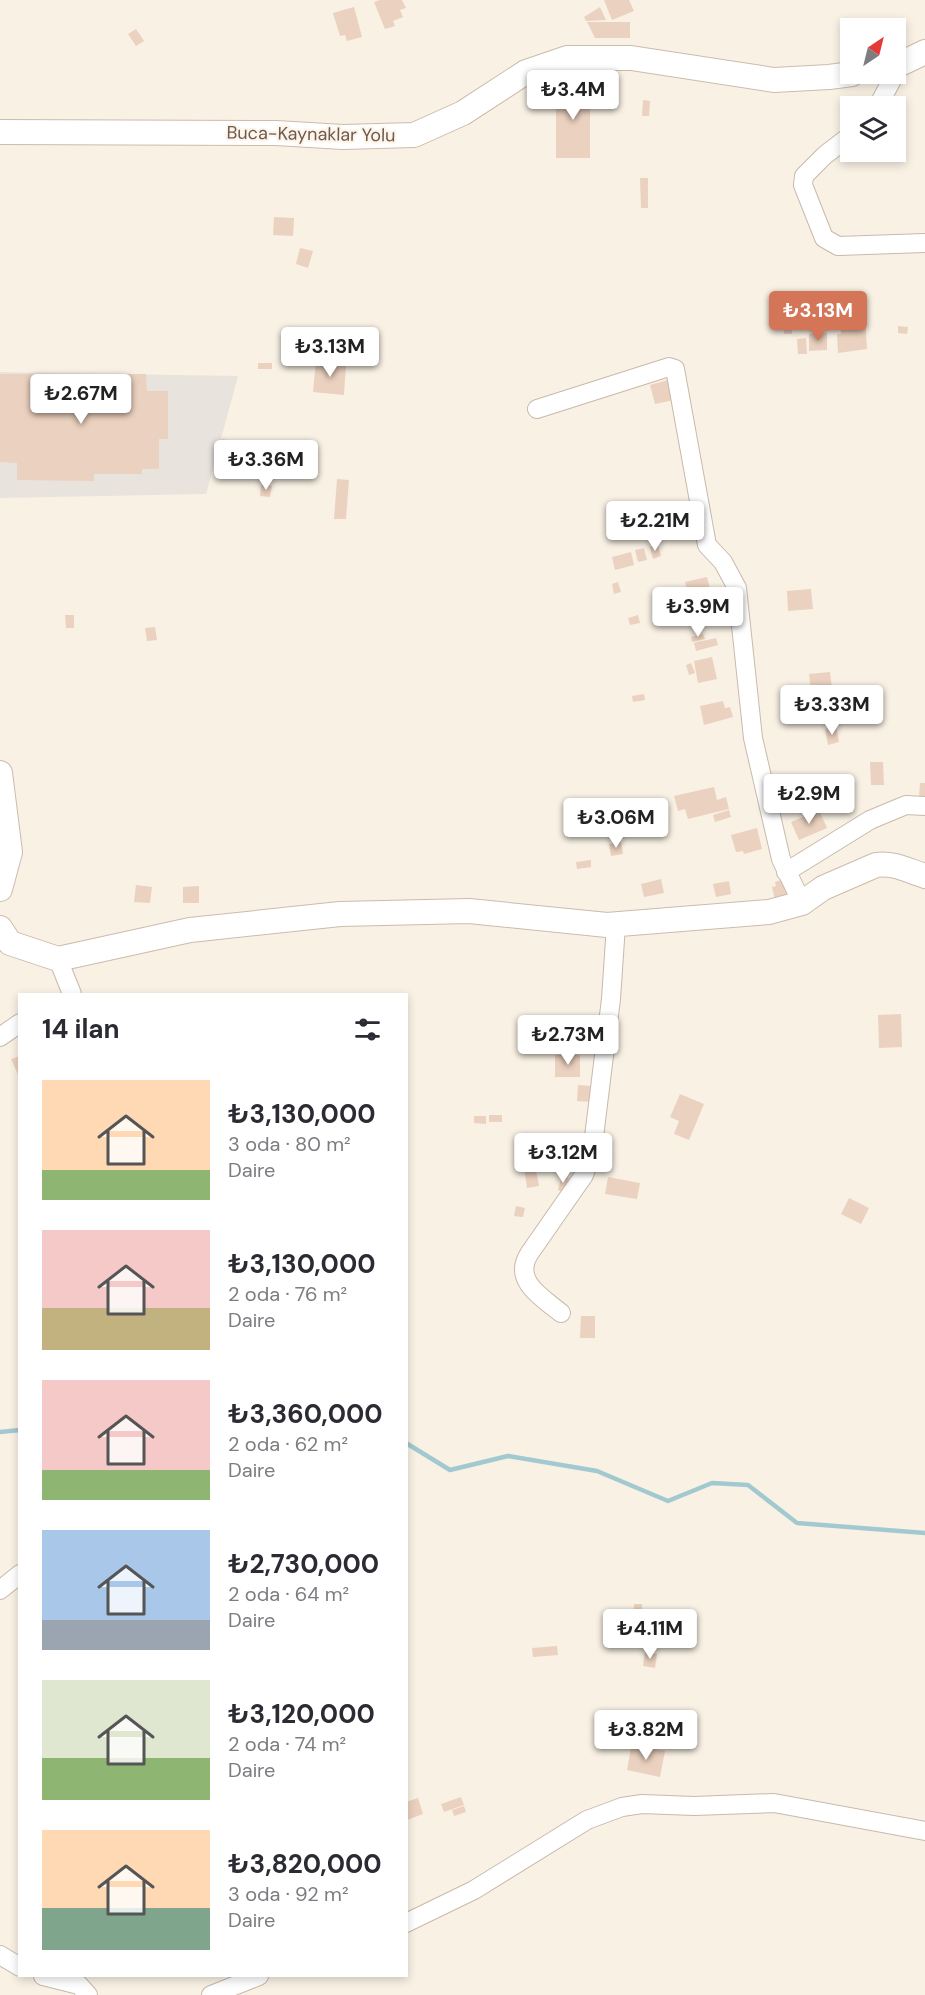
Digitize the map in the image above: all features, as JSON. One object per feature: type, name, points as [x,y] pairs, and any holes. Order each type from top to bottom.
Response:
[{"type":"street","points":[[906,64],[925,52]]},
{"type":"street","name":"Buca-Kaynaklar Yolu","points":[[0,132],[276,133],[343,137],[414,135],[463,113],[526,72],[567,58],[631,58],[774,80],[840,76]]},
{"type":"street","points":[[840,144],[804,176],[803,185],[824,238],[838,246],[925,243]]},
{"type":"street","points":[[537,409],[669,367],[675,369],[707,545],[723,562],[737,588],[753,738],[781,859],[802,903]]},
{"type":"street","points":[[0,773],[10,852],[0,889]]},
{"type":"street","points":[[786,872],[870,820],[906,805],[925,806]]},
{"type":"street","points":[[0,928],[10,943],[58,959],[190,930],[340,914],[469,911],[607,926],[769,912],[802,903],[824,888],[876,865],[894,866],[925,876]]},
{"type":"street","points":[[561,1313],[534,1291],[524,1276],[524,1264],[584,1175],[592,1153],[611,999],[616,925]]},
{"type":"street","points":[[58,959],[65,990]]},
{"type":"street","points":[[0,1037],[18,1024]]},
{"type":"street","points":[[0,1590],[18,1576]]},
{"type":"street","points":[[408,1922],[474,1890],[587,1820],[612,1810],[642,1804],[694,1806],[774,1803],[925,1831]]},
{"type":"street","points":[[0,1955],[18,1966]]},
{"type":"street","points":[[46,1977],[79,1985],[88,1995]]},
{"type":"street","points":[[211,1995],[256,1977]]},
{"type":"shaded area","points":[[0,372],[238,376],[206,494],[0,498]]},
{"type":"building","points":[[402,0],[406,8],[400,10],[403,17],[393,21],[395,26],[385,29],[374,2]]},
{"type":"building","points":[[604,0],[629,0],[634,11],[612,20]]},
{"type":"building","points":[[354,7],[362,37],[347,41],[345,35],[340,36],[333,13]]},
{"type":"building","points":[[600,7],[606,20],[586,21],[584,17]]},
{"type":"building","points":[[587,22],[630,22],[630,38],[595,38]]},
{"type":"building","points":[[136,29],[144,41],[136,46],[128,34]]},
{"type":"building","points":[[556,85],[590,85],[590,158],[556,158]]},
{"type":"building","points":[[643,100],[650,101],[649,116],[642,116]]},
{"type":"building","points":[[640,178],[648,178],[648,208],[641,208]]},
{"type":"building","points":[[274,217],[294,218],[293,236],[273,235]]},
{"type":"building","points":[[300,248],[313,251],[308,268],[296,264]]},
{"type":"building","points":[[783,317],[791,317],[792,334],[784,334]]},
{"type":"building","points":[[865,317],[867,349],[838,353],[837,334],[841,334],[840,319]]},
{"type":"building","points":[[898,326],[908,327],[907,334],[898,333]]},
{"type":"building","points":[[827,333],[827,350],[809,351],[809,334]]},
{"type":"building","points":[[806,338],[807,354],[798,354],[797,339]]},
{"type":"building","points":[[316,361],[346,364],[344,395],[313,392]]},
{"type":"building","points":[[258,363],[272,363],[272,369],[258,369]]},
{"type":"building","points":[[0,374],[146,374],[147,391],[168,391],[168,439],[159,439],[159,469],[142,469],[142,474],[94,474],[94,481],[17,480],[17,463],[0,462]]},
{"type":"building","points":[[668,380],[674,400],[655,404],[650,385]]},
{"type":"building","points":[[222,439],[258,447],[254,466],[218,458]]},
{"type":"building","points":[[337,479],[349,480],[346,519],[334,519]]},
{"type":"building","points":[[261,485],[272,486],[270,497],[260,496]]},
{"type":"building","points":[[658,545],[661,556],[653,559],[650,547]]},
{"type":"building","points":[[644,548],[647,560],[638,562],[635,550]]},
{"type":"building","points":[[631,552],[634,565],[615,570],[612,557]]},
{"type":"building","points":[[707,577],[712,597],[672,608],[670,599],[688,595],[685,582]]},
{"type":"building","points":[[618,582],[621,592],[614,594],[612,584]]},
{"type":"building","points":[[811,589],[813,609],[788,611],[787,591]]},
{"type":"building","points":[[712,598],[717,620],[696,625],[691,603]]},
{"type":"building","points":[[722,603],[725,615],[718,617],[715,605]]},
{"type":"building","points":[[65,615],[74,615],[74,628],[66,628]]},
{"type":"building","points":[[638,615],[640,623],[630,625],[628,618]]},
{"type":"building","points":[[155,627],[157,640],[147,641],[145,628]]},
{"type":"building","points":[[703,634],[705,639],[692,642],[691,637]]},
{"type":"building","points":[[716,638],[718,645],[696,651],[694,643]]},
{"type":"building","points":[[712,657],[717,679],[698,683],[694,661]]},
{"type":"building","points":[[691,663],[695,673],[689,675],[686,665]]},
{"type":"building","points":[[830,672],[832,688],[811,691],[809,674]]},
{"type":"building","points":[[644,694],[645,700],[633,702],[632,696]]},
{"type":"building","points":[[723,701],[725,708],[730,707],[733,717],[704,725],[700,706]]},
{"type":"building","points":[[836,726],[839,742],[828,745],[825,729]]},
{"type":"building","points":[[870,762],[883,762],[884,785],[871,785]]},
{"type":"building","points":[[920,783],[925,783],[925,799],[919,798]]},
{"type":"building","points":[[714,787],[717,800],[726,797],[729,809],[688,819],[685,809],[678,811],[674,796]]},
{"type":"building","points":[[729,810],[731,817],[715,822],[713,815]]},
{"type":"building","points":[[819,810],[827,828],[799,840],[791,822]]},
{"type":"building","points":[[757,828],[762,849],[744,854],[743,851],[736,852],[731,835]]},
{"type":"building","points":[[621,842],[623,854],[611,856],[609,844]]},
{"type":"building","points":[[591,860],[591,867],[577,869],[576,862]]},
{"type":"building","points":[[661,879],[664,893],[644,897],[641,884]]},
{"type":"building","points":[[784,879],[790,902],[776,904],[772,887],[776,886],[775,882]]},
{"type":"building","points":[[729,881],[731,894],[716,897],[713,884]]},
{"type":"building","points":[[136,885],[152,887],[150,903],[134,902]]},
{"type":"building","points":[[199,886],[199,903],[183,903],[183,887]]},
{"type":"building","points":[[901,1014],[902,1047],[879,1048],[878,1015]]},
{"type":"building","points":[[566,1028],[568,1042],[558,1043],[556,1029]]},
{"type":"building","points":[[555,1055],[580,1055],[580,1077],[555,1077]]},
{"type":"building","points":[[18,1057],[18,1075],[11,1059]]},
{"type":"building","points":[[578,1085],[591,1086],[591,1102],[577,1101]]},
{"type":"building","points":[[680,1094],[704,1104],[689,1140],[674,1134],[679,1121],[670,1117]]},
{"type":"building","points":[[489,1115],[502,1115],[502,1122],[489,1122]]},
{"type":"building","points":[[474,1116],[486,1116],[486,1124],[474,1123]]},
{"type":"building","points":[[552,1158],[555,1169],[544,1172],[541,1161]]},
{"type":"building","points":[[535,1165],[539,1186],[527,1188],[524,1167]]},
{"type":"building","points":[[562,1176],[569,1178],[564,1193],[558,1190]]},
{"type":"building","points":[[608,1177],[640,1183],[637,1199],[605,1194]]},
{"type":"building","points":[[849,1198],[869,1208],[861,1224],[841,1214]]},
{"type":"building","points":[[516,1206],[525,1208],[523,1217],[514,1216]]},
{"type":"building","points":[[581,1316],[595,1316],[595,1338],[580,1338]]},
{"type":"building","points":[[634,1604],[642,1604],[642,1613],[634,1613]]},
{"type":"building","points":[[557,1646],[558,1655],[533,1657],[532,1648]]},
{"type":"building","points":[[645,1652],[657,1654],[655,1668],[643,1666]]},
{"type":"building","points":[[646,1747],[665,1751],[660,1777],[627,1770],[631,1748],[645,1750]]},
{"type":"building","points":[[461,1797],[464,1805],[444,1812],[441,1804]]},
{"type":"building","points":[[418,1798],[423,1814],[408,1820],[408,1801]]},
{"type":"building","points":[[464,1806],[466,1812],[454,1816],[452,1810]]},
{"type":"waterway","points":[[0,1432],[18,1430]]},
{"type":"waterway","points":[[408,1444],[450,1470],[508,1456],[597,1471],[668,1501],[712,1483],[748,1485],[797,1523],[925,1533]]}]
